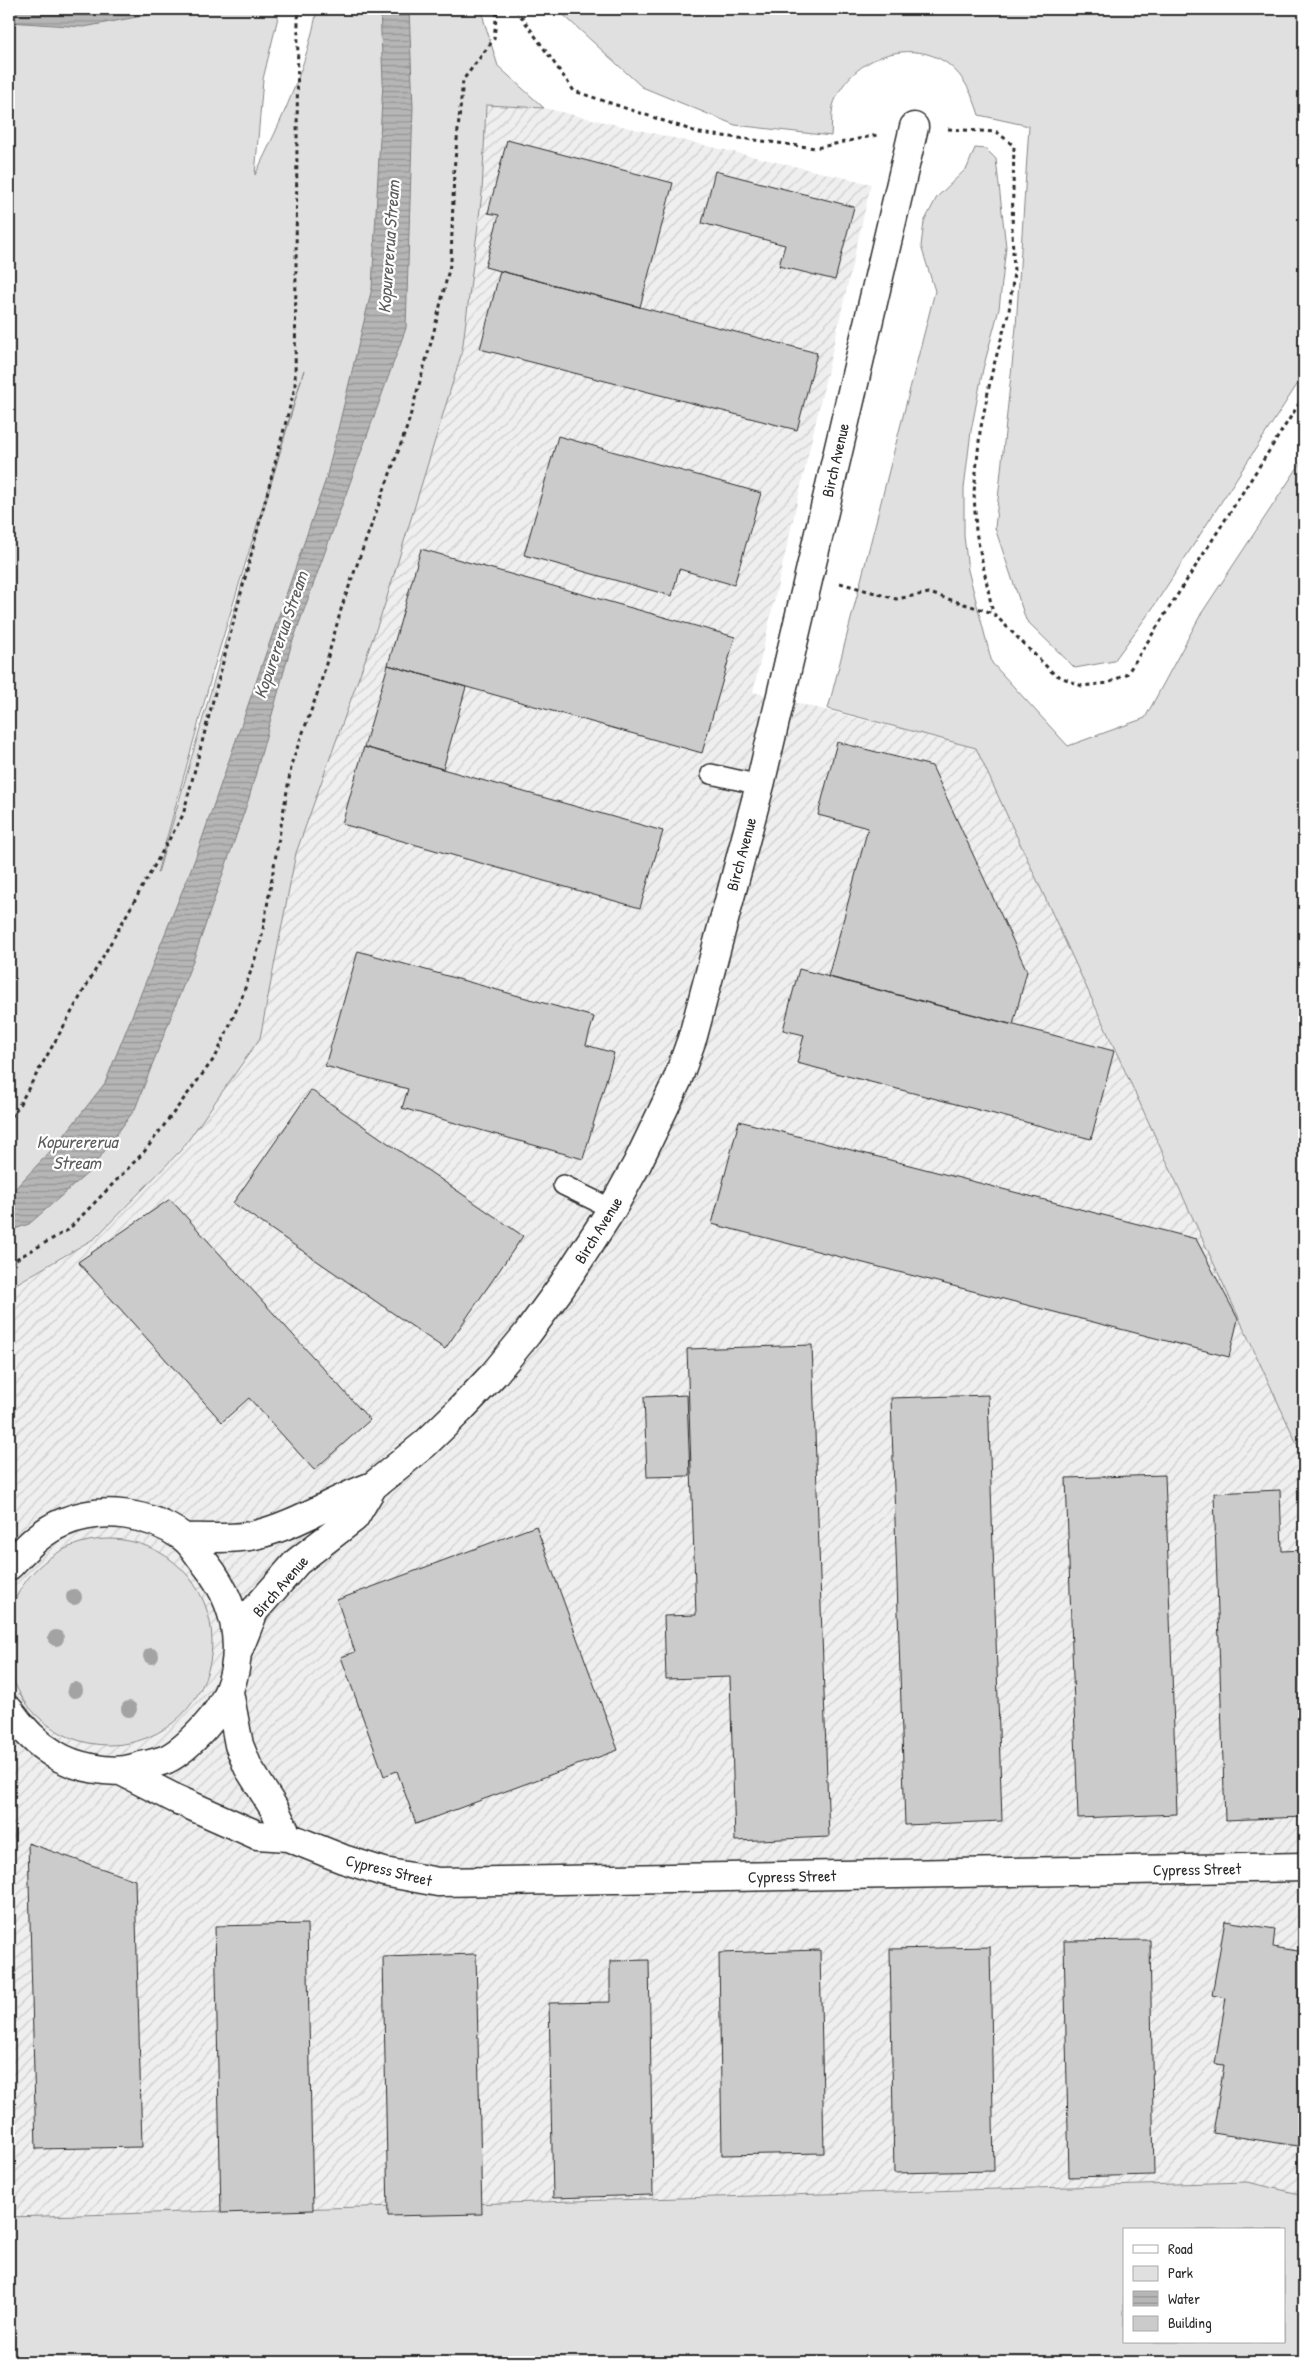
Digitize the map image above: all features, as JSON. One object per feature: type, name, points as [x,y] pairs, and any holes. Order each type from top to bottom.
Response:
[{"type":"street","name":"Birch Avenue","points":[[185,1538],[253,1536],[294,1522],[353,1493],[373,1486],[425,1444],[494,1374],[562,1286],[612,1209],[661,1116],[677,1081],[693,1036],[760,784],[914,127]]},
{"type":"street","name":"Birch Avenue","points":[[238,1651],[254,1611],[297,1562],[354,1518],[373,1486]]},
{"type":"street","points":[[9,1566],[34,1540],[64,1521],[99,1514],[127,1514],[160,1523],[185,1538],[218,1580],[233,1612],[238,1651],[229,1692],[217,1715],[194,1739],[167,1758],[123,1772],[93,1769],[55,1755],[14,1723]]},
{"type":"street","points":[[229,1692],[239,1745],[248,1767],[275,1810],[288,1837]]},
{"type":"street","name":"Cypress Street","points":[[123,1772],[176,1799],[257,1835],[288,1837],[343,1859],[376,1869],[438,1882],[1304,1867]]},
{"type":"lane","points":[[711,774],[760,784]]},
{"type":"lane","points":[[563,1185],[612,1209]]},
{"type":"path","points":[[9,1116],[14,1114],[183,815],[193,777],[294,387],[298,18],[300,9]]},
{"type":"path","points":[[9,1263],[68,1230],[144,1152],[216,1056],[242,997],[261,941],[292,762],[319,689],[342,606],[406,426],[432,339],[451,261],[454,170],[463,80],[494,39],[498,9]]},
{"type":"path","points":[[516,9],[574,90],[700,133],[816,148],[914,127],[997,132],[1014,146],[1012,282],[1009,311],[992,372],[980,432],[974,492],[976,532],[993,614]]},
{"type":"path","points":[[808,574],[896,599],[929,593],[993,614],[1054,674],[1082,686],[1108,683],[1127,674],[1304,396]]},
{"type":"shaded area","points":[[486,104],[544,108],[871,184],[753,692],[976,748],[1304,1459],[1304,2195],[1247,2182],[9,2217],[9,1289],[95,1238],[182,1149],[260,1038],[296,853],[384,607],[462,352],[482,193]]},
{"type":"green space","points":[[9,9],[280,9],[263,79],[255,175],[300,73],[313,31],[317,9],[482,9],[498,66],[544,108],[486,105],[482,193],[462,352],[384,607],[296,853],[260,1038],[182,1149],[95,1238],[9,1288]],"holes":[[[304,370],[158,873],[214,667]]]},
{"type":"green space","points":[[557,9],[1304,9],[1304,374],[1152,609],[1114,661],[1075,668],[1026,620],[995,528],[1016,327],[1029,126],[979,115],[968,87],[954,69],[932,56],[915,52],[898,52],[881,57],[865,65],[851,76],[840,90],[833,106],[831,136],[735,125],[642,87]]},
{"type":"green space","points":[[975,148],[986,149],[996,159],[1006,247],[999,309],[983,369],[971,431],[964,488],[964,536],[968,570],[992,663],[1068,746],[1145,718],[1201,614],[1304,458],[1304,1459],[976,748],[828,709],[935,291],[921,246],[924,222],[937,197],[967,168]]},
{"type":"green space","points":[[109,1539],[129,1541],[148,1547],[174,1563],[188,1577],[204,1603],[210,1622],[212,1642],[210,1662],[204,1681],[188,1707],[174,1721],[148,1737],[129,1743],[109,1745],[89,1743],[70,1737],[44,1721],[30,1707],[14,1681],[8,1662],[6,1642],[8,1622],[14,1603],[30,1577],[44,1563],[70,1547],[89,1541]]},
{"type":"green space","points":[[1247,2182],[1304,2195],[1304,2362],[9,2362],[9,2217]]},
{"type":"water","points":[[9,9],[179,9],[84,27],[9,22]]},
{"type":"water","name":"Kopurererua Stream","points":[[380,9],[409,9],[413,107],[406,328],[291,646],[249,798],[194,958],[135,1109],[90,1171],[29,1224],[9,1231],[9,1195],[59,1142],[105,1083],[195,859],[326,479],[372,288],[383,81]]},
{"type":"building","points":[[507,140],[673,183],[640,307],[485,267],[499,215],[488,213]]},
{"type":"building","points":[[715,171],[854,207],[835,280],[779,266],[785,245],[702,223]]},
{"type":"building","points":[[500,271],[817,353],[797,430],[480,349]]},
{"type":"building","points":[[558,436],[761,493],[734,585],[679,569],[672,596],[524,555]]},
{"type":"building","points":[[421,549],[735,637],[702,753],[388,665]]},
{"type":"building","points":[[388,665],[466,687],[443,769],[364,747]]},
{"type":"building","points":[[837,742],[932,766],[1027,971],[1013,1025],[828,977],[868,828],[818,815]]},
{"type":"building","points":[[364,747],[663,831],[640,908],[342,824]]},
{"type":"building","points":[[358,951],[594,1017],[586,1045],[614,1053],[583,1159],[402,1108],[408,1089],[325,1066]]},
{"type":"building","points":[[799,969],[1114,1051],[1091,1139],[797,1063],[804,1035],[783,1030]]},
{"type":"building","points":[[311,1090],[523,1236],[445,1349],[233,1203]]},
{"type":"building","points":[[739,1121],[1196,1239],[1238,1319],[1229,1357],[712,1224]]},
{"type":"building","points":[[170,1199],[370,1420],[314,1470],[249,1398],[222,1422],[78,1262]]},
{"type":"building","points":[[812,1345],[829,1837],[735,1841],[730,1677],[666,1679],[664,1616],[696,1615],[687,1349]]},
{"type":"building","points":[[687,1395],[690,1476],[647,1477],[644,1397]]},
{"type":"building","points":[[988,1395],[1002,1821],[905,1825],[891,1398]]},
{"type":"building","points":[[1165,1475],[1177,1814],[1078,1818],[1066,1478]]},
{"type":"building","points":[[1280,1490],[1282,1551],[1304,1550],[1304,1817],[1225,1820],[1214,1493]]},
{"type":"building","points":[[536,1526],[618,1750],[416,1824],[397,1771],[384,1776],[341,1657],[355,1652],[337,1600]]},
{"type":"building","points":[[28,1843],[135,1880],[142,2147],[36,2149]]},
{"type":"building","points":[[1225,1921],[1275,1929],[1273,1947],[1304,1952],[1304,2147],[1213,2133],[1224,2065],[1215,2064],[1226,1998],[1212,1995]]},
{"type":"building","points":[[307,1924],[313,2210],[221,2213],[215,1926]]},
{"type":"building","points":[[1150,1940],[1154,2175],[1069,2177],[1064,1941]]},
{"type":"building","points":[[990,1947],[994,2171],[894,2173],[890,1949]]},
{"type":"building","points":[[820,1950],[824,2153],[722,2155],[719,1953]]},
{"type":"building","points":[[476,1954],[482,2214],[388,2216],[383,1957]]},
{"type":"building","points":[[649,1960],[653,2195],[553,2198],[549,2003],[610,2002],[610,1961]]}]
